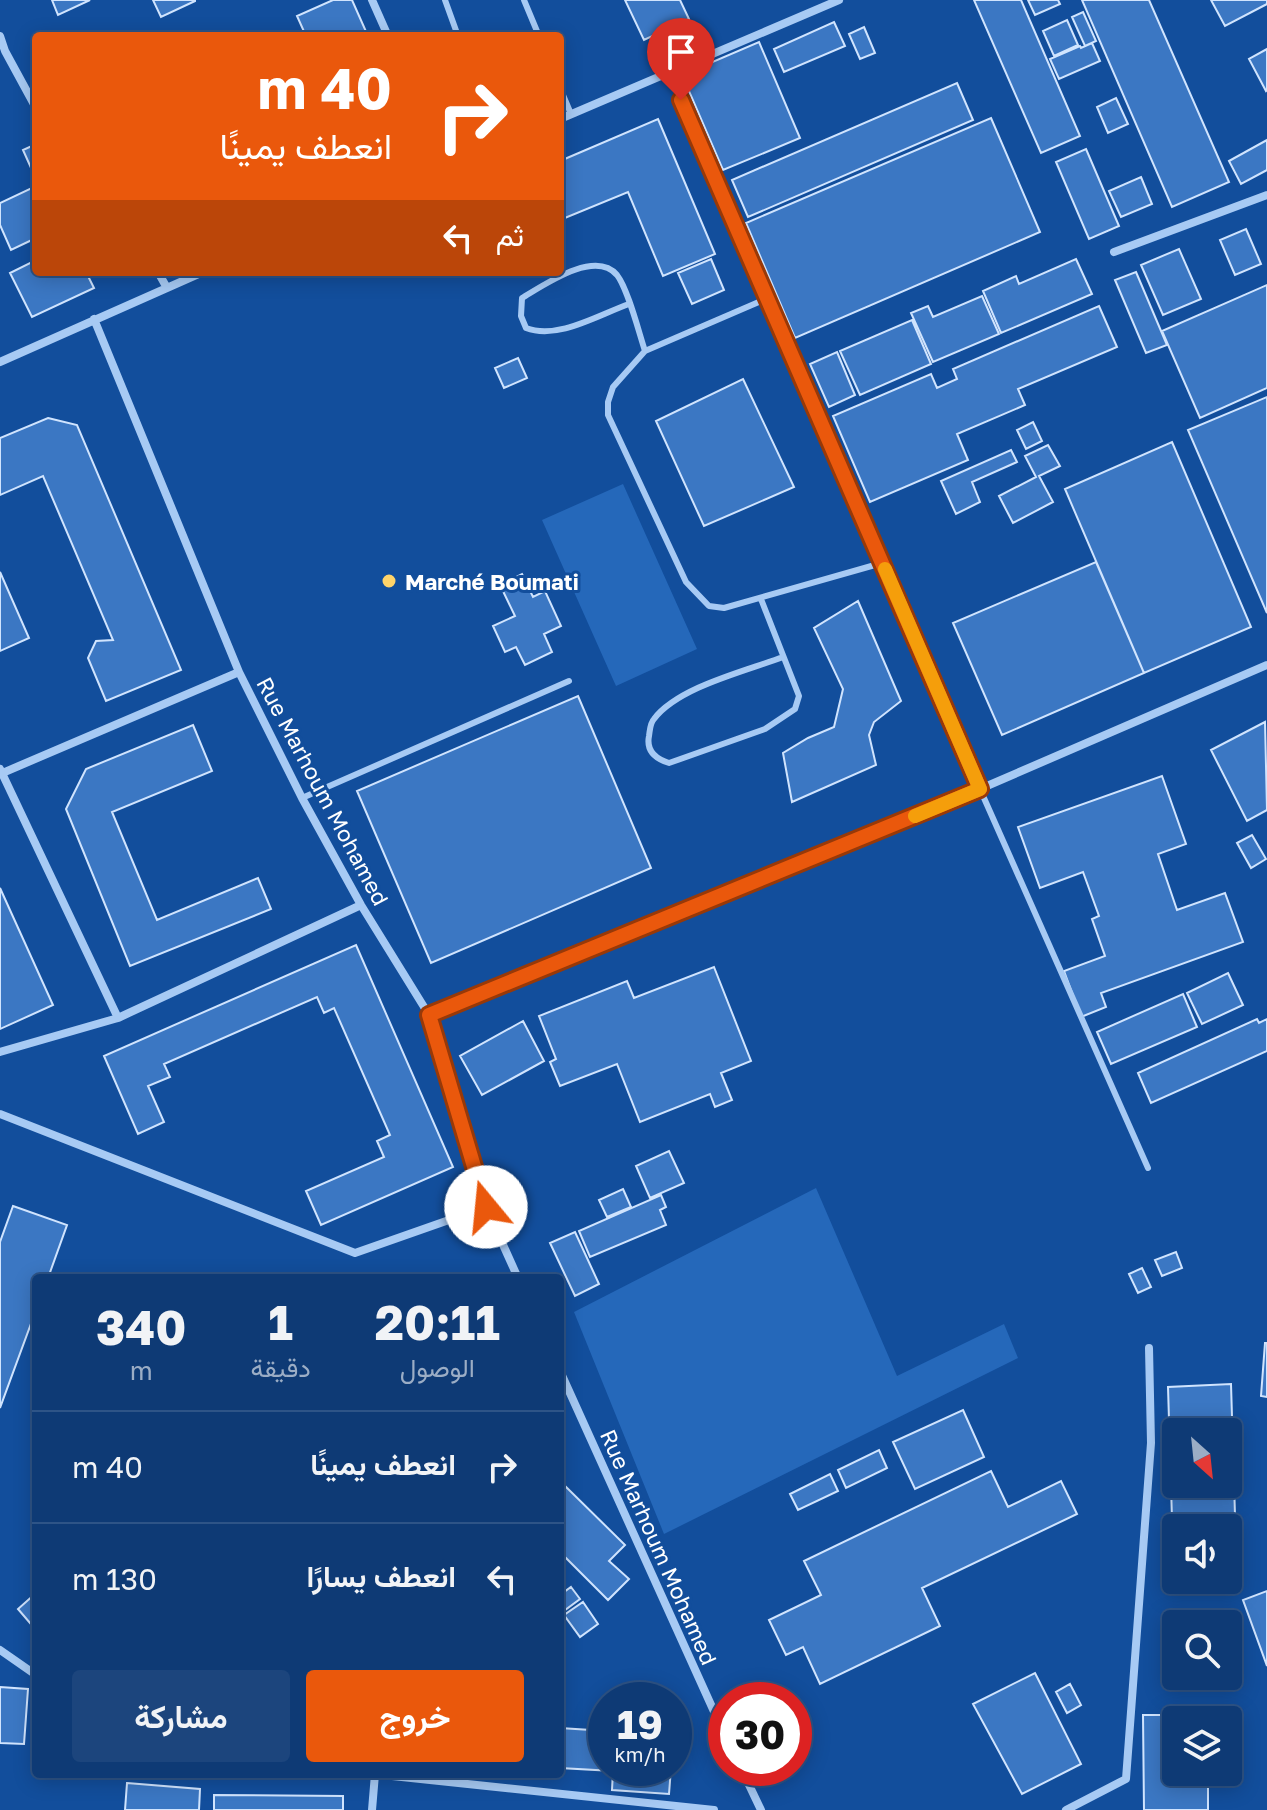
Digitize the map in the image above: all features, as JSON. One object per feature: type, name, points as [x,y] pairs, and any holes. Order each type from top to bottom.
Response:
[{"type":"street","points":[[372,0],[386,32]]},
{"type":"street","points":[[564,117],[839,0]]},
{"type":"street","points":[[0,36],[32,101]]},
{"type":"street","points":[[1114,252],[1267,195]]},
{"type":"street","points":[[160,276],[167,288]]},
{"type":"street","points":[[0,362],[194,276]]},
{"type":"street","name":"Rue Marhoum Mohamed","points":[[94,319],[239,672],[302,798],[361,905],[429,1015],[486,1207],[516,1274]]},
{"type":"street","points":[[429,1015],[980,789],[1267,665]]},
{"type":"street","points":[[118,1018],[1,772],[239,672]]},
{"type":"street","points":[[0,1052],[118,1018],[361,905]]},
{"type":"street","points":[[0,1114],[355,1253],[486,1207]]},
{"type":"street","points":[[1066,1810],[1126,1779],[1151,1443],[1149,1348]]},
{"type":"street","name":"Rue Marhoum Mohamed","points":[[564,1380],[708,1698]]},
{"type":"street","points":[[0,1650],[32,1672]]},
{"type":"street","points":[[372,1810],[374,1778]]},
{"type":"street","points":[[412,1778],[714,1810]]},
{"type":"street","points":[[750,1786],[761,1810]]},
{"type":"lane","points":[[445,0],[457,32]]},
{"type":"lane","points":[[524,0],[537,32]]},
{"type":"lane","points":[[669,72],[1148,1168]]},
{"type":"lane","points":[[564,97],[571,114]]},
{"type":"lane","points":[[564,275],[590,265],[610,269],[619,278],[645,351]]},
{"type":"lane","points":[[562,276],[522,298],[521,316],[526,328],[540,333],[554,331],[629,304]]},
{"type":"lane","points":[[766,299],[645,351],[613,387],[608,415],[686,582],[709,606],[724,608],[761,599],[882,563]]},
{"type":"lane","points":[[761,599],[799,696],[795,709],[765,729],[669,763],[652,754],[648,744],[652,721],[671,703],[691,692],[783,657]]},
{"type":"lane","points":[[302,798],[569,681]]},
{"type":"shaded area","points":[[623,484],[697,649],[616,686],[542,520]]},
{"type":"shaded area","points":[[816,1188],[897,1376],[1004,1324],[1018,1358],[664,1534],[574,1312]]},
{"type":"building","points":[[52,0],[90,0],[58,15]]},
{"type":"building","points":[[153,0],[195,0],[195,1],[161,17]]},
{"type":"building","points":[[333,0],[352,0],[366,32],[304,32],[297,16]]},
{"type":"building","points":[[625,0],[680,0],[689,19],[644,40]]},
{"type":"building","points":[[974,0],[1021,0],[1080,136],[1041,153]]},
{"type":"building","points":[[1028,0],[1058,0],[1060,4],[1035,15]]},
{"type":"building","points":[[1082,0],[1149,0],[1229,182],[1172,207]]},
{"type":"building","points":[[1211,0],[1267,0],[1267,4],[1225,26]]},
{"type":"building","points":[[1083,12],[1096,41],[1085,46],[1072,17]]},
{"type":"building","points":[[1067,20],[1078,45],[1054,56],[1043,31]]},
{"type":"building","points":[[834,22],[845,46],[784,72],[774,49]]},
{"type":"building","points":[[864,27],[875,53],[860,59],[849,34]]},
{"type":"building","points":[[759,42],[800,138],[723,170],[682,75]]},
{"type":"building","points":[[1092,43],[1100,61],[1059,79],[1050,59]]},
{"type":"building","points":[[1267,49],[1267,90],[1266,91],[1249,59]]},
{"type":"building","points":[[957,83],[973,120],[748,217],[732,180]]},
{"type":"building","points":[[1116,98],[1128,124],[1108,133],[1097,107]]},
{"type":"building","points":[[991,118],[1040,232],[795,338],[746,223]]},
{"type":"building","points":[[658,119],[715,254],[663,276],[628,192],[564,218],[564,159]]},
{"type":"building","points":[[1267,140],[1267,170],[1241,184],[1229,161]]},
{"type":"building","points":[[32,146],[32,170],[23,150]]},
{"type":"building","points":[[1086,149],[1119,226],[1089,239],[1056,162]]},
{"type":"building","points":[[1141,177],[1152,204],[1121,217],[1109,191]]},
{"type":"building","points":[[32,188],[32,240],[11,250],[0,225],[0,203]]},
{"type":"building","points":[[1246,229],[1261,264],[1235,275],[1220,240]]},
{"type":"building","points":[[1179,249],[1201,299],[1163,315],[1141,265]]},
{"type":"building","points":[[711,259],[724,290],[692,304],[678,273]]},
{"type":"building","points":[[1076,259],[1092,294],[1001,333],[983,291],[1016,276],[1019,284]]},
{"type":"building","points":[[32,262],[32,276],[88,276],[94,288],[32,317],[10,273]]},
{"type":"building","points":[[1136,272],[1167,345],[1146,353],[1115,280]]},
{"type":"building","points":[[1267,285],[1267,388],[1200,418],[1162,331]]},
{"type":"building","points":[[982,296],[999,334],[933,362],[911,313],[928,306],[933,317]]},
{"type":"building","points":[[1099,306],[1117,347],[1018,389],[1025,405],[957,434],[968,460],[870,502],[833,416],[931,374],[937,388],[957,379],[953,369]]},
{"type":"building","points":[[912,320],[931,364],[860,395],[840,351]]},
{"type":"building","points":[[837,352],[855,395],[829,407],[810,364]]},
{"type":"building","points":[[518,358],[527,378],[504,388],[495,368]]},
{"type":"building","points":[[743,379],[794,487],[704,526],[656,421]]},
{"type":"building","points":[[1267,397],[1267,613],[1188,430]]},
{"type":"building","points":[[48,418],[77,425],[181,670],[106,701],[88,658],[96,641],[113,640],[43,476],[0,495],[0,438]]},
{"type":"building","points":[[1033,422],[1042,441],[1026,449],[1017,430]]},
{"type":"building","points":[[1172,442],[1251,627],[1144,673],[1065,489]]},
{"type":"building","points":[[1048,445],[1060,466],[1039,476],[1053,502],[1013,523],[999,496],[1036,477],[1025,456]]},
{"type":"building","points":[[1011,450],[1017,462],[972,482],[980,502],[956,514],[941,481]]},
{"type":"building","points":[[1096,562],[1144,673],[1002,735],[953,623]]},
{"type":"building","points":[[0,572],[29,638],[0,651]]},
{"type":"building","points":[[522,574],[533,597],[545,591],[561,626],[544,634],[552,652],[525,665],[516,647],[505,652],[493,626],[515,616],[500,585]]},
{"type":"building","points":[[858,601],[901,701],[874,722],[869,735],[876,765],[792,802],[783,753],[834,727],[843,689],[814,628]]},
{"type":"building","points":[[578,696],[651,868],[431,963],[357,791]]},
{"type":"building","points":[[1265,722],[1267,810],[1247,821],[1211,750]]},
{"type":"building","points":[[193,725],[212,771],[112,812],[157,920],[258,878],[271,909],[130,966],[66,809],[86,769]]},
{"type":"building","points":[[1162,776],[1186,844],[1158,854],[1177,910],[1225,893],[1243,942],[1101,993],[1106,1007],[1081,1017],[1064,971],[1105,956],[1092,919],[1099,916],[1083,872],[1040,888],[1018,827]]},
{"type":"building","points":[[1252,835],[1266,859],[1251,868],[1237,843]]},
{"type":"building","points":[[0,888],[53,1005],[0,1029]]},
{"type":"building","points":[[356,945],[453,1167],[321,1225],[306,1191],[384,1157],[377,1141],[390,1135],[334,1008],[324,1013],[317,997],[164,1064],[170,1077],[148,1086],[164,1122],[138,1134],[104,1056]]},
{"type":"building","points":[[714,967],[751,1061],[721,1073],[732,1100],[715,1107],[710,1094],[640,1122],[617,1064],[560,1086],[550,1062],[556,1059],[539,1016],[627,981],[634,998]]},
{"type":"building","points":[[1228,973],[1243,1005],[1202,1024],[1187,993]]},
{"type":"building","points":[[1183,994],[1197,1027],[1111,1064],[1097,1032]]},
{"type":"building","points":[[1257,1019],[1259,1023],[1267,1019],[1267,1051],[1151,1103],[1138,1073]]},
{"type":"building","points":[[523,1021],[544,1061],[482,1095],[460,1056]]},
{"type":"building","points":[[669,1151],[684,1183],[650,1198],[636,1166]]},
{"type":"building","points":[[623,1189],[631,1207],[607,1217],[599,1200]]},
{"type":"building","points":[[661,1195],[666,1207],[660,1210],[666,1225],[590,1257],[579,1231]]},
{"type":"building","points":[[13,1206],[67,1225],[49,1274],[32,1274],[32,1321],[0,1408],[0,1242]]},
{"type":"building","points":[[575,1232],[599,1284],[575,1296],[550,1243]]},
{"type":"building","points":[[1176,1252],[1182,1268],[1162,1276],[1155,1260]]},
{"type":"building","points":[[1142,1268],[1151,1287],[1138,1293],[1129,1274]]},
{"type":"building","points":[[1267,1343],[1267,1397],[1261,1396]]},
{"type":"building","points":[[1231,1384],[1232,1418],[1169,1418],[1168,1387]]},
{"type":"building","points":[[963,1410],[984,1457],[915,1489],[893,1442]]},
{"type":"building","points":[[879,1450],[887,1468],[846,1488],[838,1470]]},
{"type":"building","points":[[991,1471],[1008,1507],[1061,1481],[1077,1514],[922,1588],[940,1626],[820,1684],[803,1647],[786,1655],[769,1620],[821,1595],[804,1561]]},
{"type":"building","points":[[830,1474],[838,1491],[798,1510],[790,1494]]},
{"type":"building","points":[[564,1485],[625,1545],[609,1561],[629,1579],[608,1600],[564,1556]]},
{"type":"building","points":[[1171,1498],[1234,1498],[1235,1514],[1172,1514]]},
{"type":"building","points":[[571,1587],[580,1599],[564,1611],[564,1592]]},
{"type":"building","points":[[1267,1591],[1267,1666],[1243,1600]]},
{"type":"building","points":[[32,1597],[32,1625],[18,1609]]},
{"type":"building","points":[[583,1602],[598,1624],[580,1637],[564,1615]]},
{"type":"building","points":[[1035,1673],[1081,1764],[1022,1794],[973,1704]]},
{"type":"building","points":[[1070,1684],[1081,1705],[1067,1713],[1056,1692]]},
{"type":"building","points":[[0,1687],[28,1689],[24,1744],[0,1743]]},
{"type":"building","points":[[1143,1715],[1162,1715],[1162,1786],[1208,1786],[1208,1810],[1144,1810]]},
{"type":"building","points":[[564,1728],[588,1730],[588,1770],[564,1768]]},
{"type":"building","points":[[127,1783],[200,1789],[199,1810],[125,1810]]},
{"type":"building","points":[[612,1786],[670,1786],[669,1794],[612,1790]]},
{"type":"building","points":[[214,1795],[343,1796],[343,1810],[214,1810]]},
{"type":"slow traffic","points":[[885,569],[980,789],[915,816]]},
{"type":"place","name":"Marché Boumati","points":[[389,581]]},
{"type":"route","points":[[486,1207],[429,1015],[980,789],[681,100]]}]
